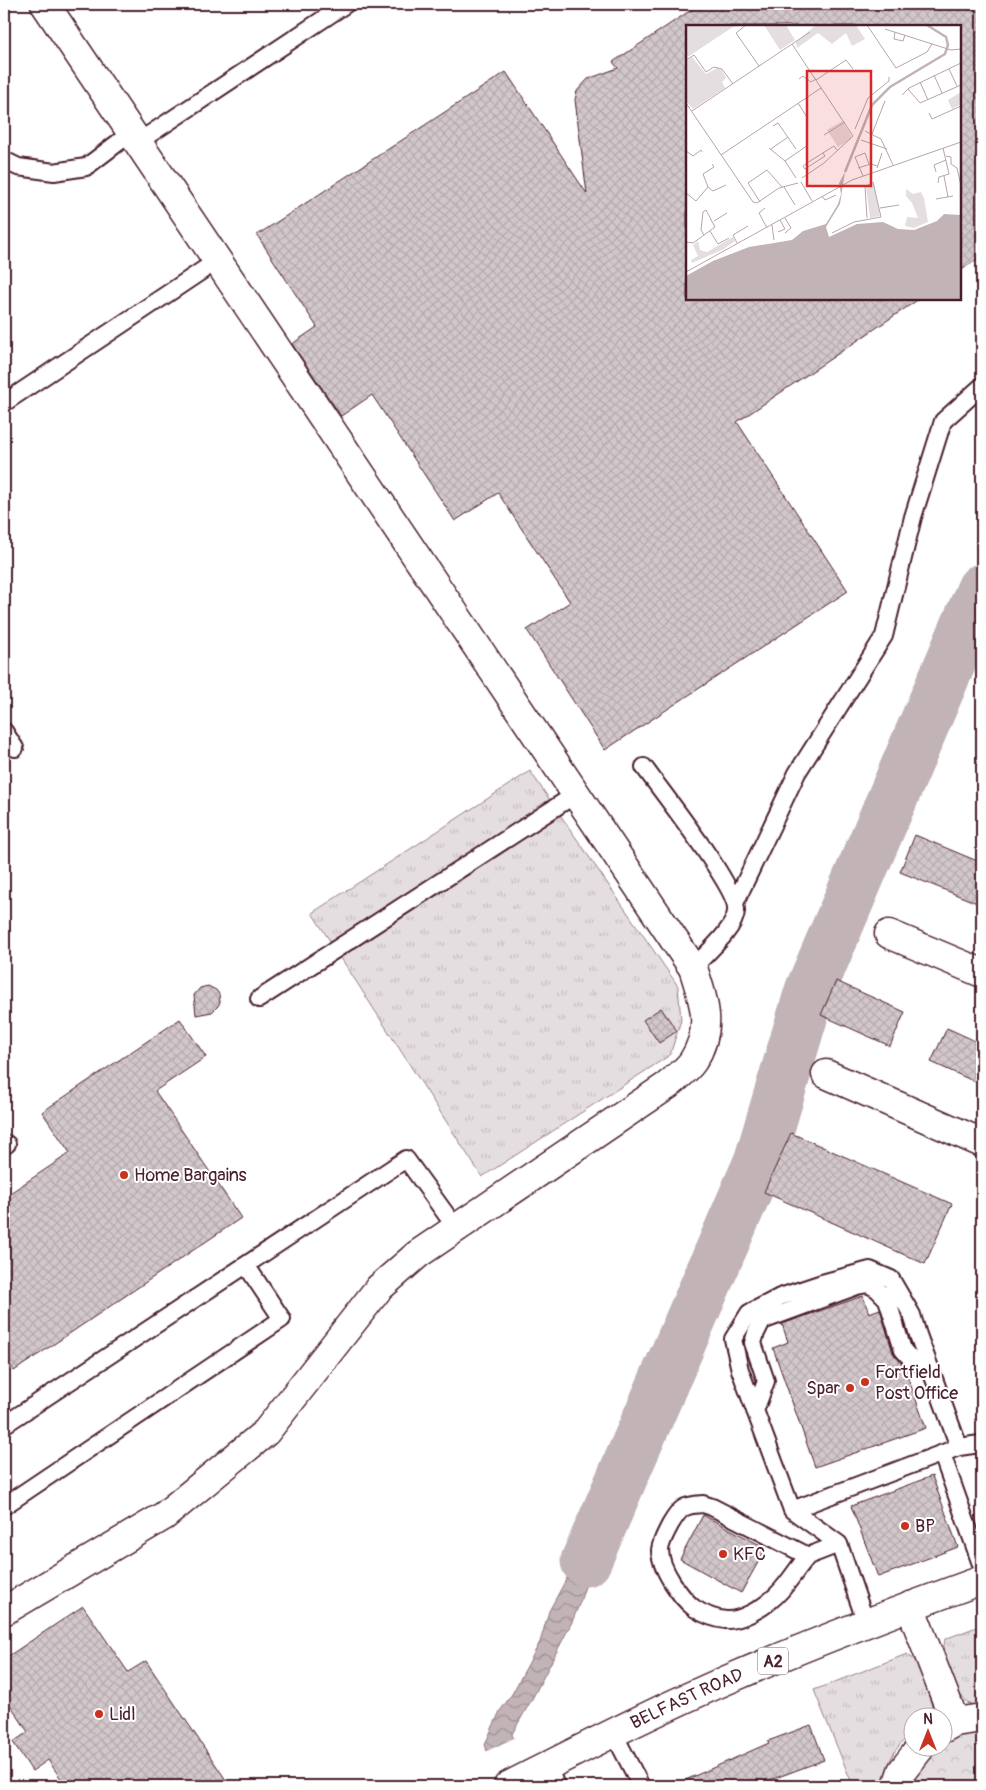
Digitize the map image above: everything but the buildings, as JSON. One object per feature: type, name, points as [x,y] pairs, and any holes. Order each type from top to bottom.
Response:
[{"type":"main road","points":[[4,1611],[164,1516],[266,1432],[378,1288],[418,1254],[668,1085],[693,1061],[706,1030],[705,1003],[693,968],[45,4]]},
{"type":"main road","points":[[889,934],[982,973]]},
{"type":"main road","points":[[826,1074],[982,1143]]},
{"type":"main road","name":"BELFAST ROAD","points":[[508,1786],[558,1769],[614,1734],[736,1676],[866,1623],[982,1580]]},
{"type":"main road","points":[[910,1606],[943,1708]]},
{"type":"main road","points":[[954,1724],[982,1718]]},
{"type":"main road","points":[[897,1786],[902,1772],[912,1758]]},
{"type":"lane","points":[[4,160],[18,166],[54,172],[86,166],[346,4]]},
{"type":"lane","points":[[4,403],[218,260]]},
{"type":"lane","points":[[736,901],[797,773],[884,636],[913,517],[943,421],[982,386]]},
{"type":"lane","points":[[4,731],[15,748]]},
{"type":"lane","points":[[644,767],[721,873],[736,901],[737,910],[735,917],[727,931],[693,968]]},
{"type":"lane","points":[[259,999],[576,794]]},
{"type":"lane","points":[[4,1425],[406,1159],[456,1228]]},
{"type":"lane","points":[[4,1506],[282,1319],[246,1265]]},
{"type":"lane","points":[[866,1623],[839,1544],[792,1510],[740,1370],[733,1339],[749,1313],[780,1298],[822,1283],[870,1270],[891,1279],[912,1316],[959,1447]]},
{"type":"lane","points":[[792,1510],[959,1447],[982,1445]]},
{"type":"lane","points":[[942,1454],[982,1567]]},
{"type":"lane","points":[[808,1556],[712,1506],[703,1504],[680,1509],[662,1542],[661,1557],[664,1570],[693,1608],[708,1616],[727,1620],[740,1617],[770,1601],[780,1593],[808,1556],[839,1544]]},
{"type":"lane","points":[[614,1734],[642,1786]]},
{"type":"green space","points":[[530,771],[678,986],[681,1020],[670,1055],[482,1177],[312,913]]},
{"type":"green space","points":[[982,1625],[982,1708],[967,1703],[949,1681],[943,1652],[945,1639]]},
{"type":"green space","points":[[907,1654],[916,1661],[919,1667],[933,1708],[904,1708],[904,1741],[892,1756],[882,1786],[853,1786],[814,1690]]},
{"type":"green space","points":[[982,1730],[982,1786],[909,1786],[912,1776],[925,1758],[954,1758],[954,1735]]},
{"type":"water","points":[[579,1560],[593,1562],[580,1602],[572,1622],[512,1734],[527,1786],[496,1786],[485,1744],[500,1711],[512,1694],[540,1642],[549,1611]]},
{"type":"pier","points":[[516,1737],[530,1786],[493,1786],[485,1752]]},
{"type":"waterway","points":[[586,1561],[759,1162],[810,991],[982,589]]},
{"type":"place","name":"Home Bargains","points":[[124,1175]]},
{"type":"place","name":"Fortfield Post Office","points":[[865,1382]]},
{"type":"place","name":"Spar","points":[[850,1388]]},
{"type":"place","name":"BP","points":[[905,1526]]},
{"type":"place","name":"KFC","points":[[723,1554]]},
{"type":"place","name":"Lidl","points":[[99,1714]]}]
